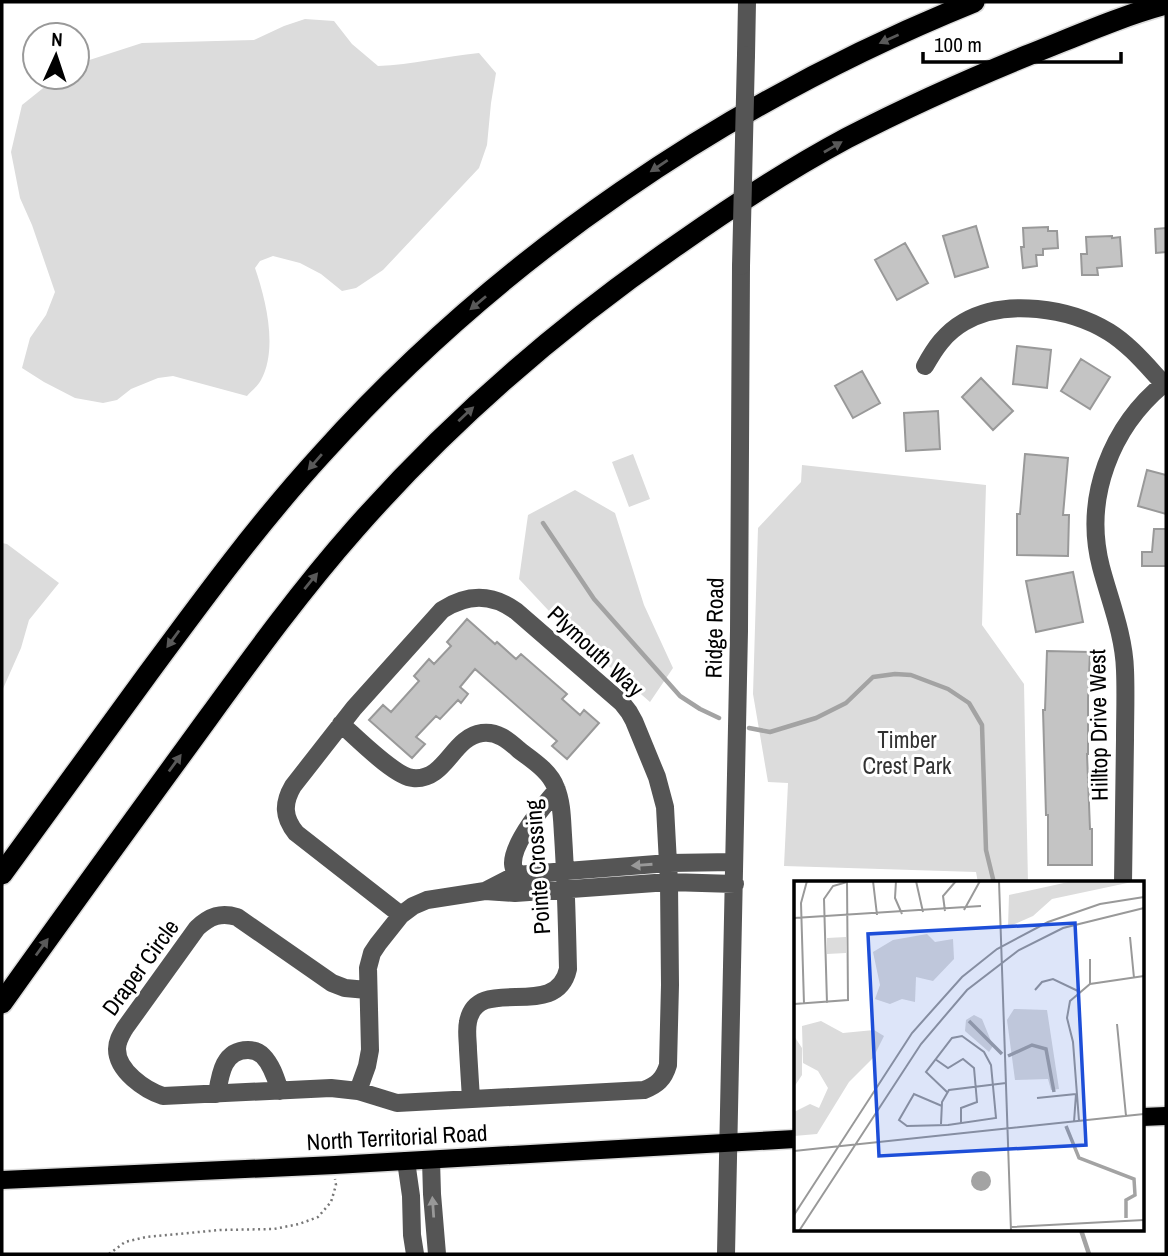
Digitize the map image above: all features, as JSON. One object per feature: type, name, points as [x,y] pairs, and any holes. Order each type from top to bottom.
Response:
[{"type":"highway","points":[[2,874],[221,574],[265,520],[367,406],[463,315],[516,270],[611,198],[725,125],[871,48],[974,2]]},
{"type":"highway","points":[[2,1003],[265,639],[312,579],[401,478],[540,348],[620,285],[694,233],[756,191],[845,139],[987,72],[1103,25],[1166,4]]},
{"type":"main road","points":[[1144,1117],[1166,1115]]},
{"type":"main road","name":"North Territorial Road","points":[[2,1180],[335,1165],[794,1139]]},
{"type":"street","name":"Ridge Road","points":[[726,1254],[735,884],[741,266],[747,2]]},
{"type":"street","points":[[925,366],[936,346],[965,321],[997,311],[1039,309],[1074,316],[1101,327],[1130,348],[1165,383]]},
{"type":"street","name":"Hilltop Drive West","points":[[1124,881],[1125,669],[1120,631],[1099,556],[1096,514],[1102,477],[1116,440],[1138,409],[1165,383]]},
{"type":"street","name":"Plymouth Way","points":[[358,1091],[397,1102],[644,1090],[654,1086],[666,1074],[670,985],[669,882],[665,807],[657,777],[629,712],[622,703],[501,602],[470,598],[442,610],[341,724],[293,786],[286,801],[286,818],[296,832],[401,915]]},
{"type":"street","name":"Pointe Crossing","points":[[341,724],[399,774],[413,778],[424,778],[435,772],[475,734],[501,736],[545,771],[557,790],[566,889],[566,979],[555,991],[546,995],[494,999],[476,1006],[470,1014],[467,1028],[471,1099]]},
{"type":"street","points":[[516,875],[514,853],[539,810],[557,790]]},
{"type":"street","points":[[485,891],[516,875],[668,863],[734,862]]},
{"type":"street","points":[[358,1091],[370,1050],[367,990],[372,953],[401,915],[413,906],[427,900],[485,891],[515,893],[669,882],[735,884]]},
{"type":"street","name":"Draper Circle","points":[[358,1091],[331,1088],[170,1097],[146,1088],[124,1068],[117,1051],[118,1040],[125,1028],[197,928],[206,919],[221,914],[237,917],[332,984],[367,990]]},
{"type":"street","points":[[217,1094],[222,1069],[228,1058],[238,1051],[252,1050],[262,1054],[270,1065],[280,1091]]},
{"type":"street","points":[[431,1160],[438,1254]]},
{"type":"street","points":[[406,1161],[415,1254]]},
{"type":"path","points":[[109,1254],[125,1242],[146,1237],[220,1230],[274,1229],[318,1217],[331,1202],[336,1185],[335,1165]]},
{"type":"green space","points":[[305,19],[334,21],[352,44],[378,66],[479,53],[496,73],[487,145],[479,168],[383,270],[356,288],[342,291],[321,274],[300,263],[273,256],[260,261],[255,268],[266,309],[269,354],[261,380],[247,396],[173,376],[158,378],[131,389],[117,400],[103,403],[75,398],[22,368],[30,338],[46,315],[55,292],[20,198],[11,152],[22,105],[40,91],[91,91],[91,59],[142,43],[254,40]]},
{"type":"green space","points":[[633,454],[650,499],[629,507],[612,462]]},
{"type":"green space","name":"Timber Crest Park","points":[[802,465],[986,485],[982,625],[1024,684],[1028,881],[978,881],[976,872],[784,866],[788,783],[768,782],[753,694],[758,528],[801,482]]},
{"type":"green space","points":[[575,490],[615,513],[644,605],[673,668],[650,702],[564,627],[519,579],[528,515]]},
{"type":"green space","points":[[2,543],[59,583],[29,620],[21,648],[2,691]]},
{"type":"building","points":[[976,226],[988,267],[955,277],[943,236]]},
{"type":"building","points":[[1048,227],[1048,231],[1057,231],[1058,248],[1043,249],[1043,255],[1036,255],[1037,266],[1023,268],[1023,228]]},
{"type":"building","points":[[1166,228],[1166,252],[1156,253],[1155,229]]},
{"type":"building","points":[[1086,237],[1120,237],[1122,266],[1097,268],[1098,275],[1082,275],[1081,254],[1087,254]]},
{"type":"building","points":[[905,243],[928,283],[897,300],[875,260]]},
{"type":"building","points":[[1017,346],[1051,350],[1047,388],[1013,384]]},
{"type":"building","points":[[1081,359],[1110,377],[1090,409],[1061,391]]},
{"type":"building","points":[[862,371],[880,403],[853,418],[835,386]]},
{"type":"building","points":[[981,378],[1013,411],[993,430],[962,397]]},
{"type":"building","points":[[938,411],[940,449],[906,451],[904,413]]},
{"type":"building","points":[[1025,454],[1068,458],[1063,515],[1069,515],[1068,556],[1017,555],[1017,514],[1020,514]]},
{"type":"building","points":[[1147,470],[1166,475],[1166,514],[1138,506]]},
{"type":"building","points":[[1154,529],[1166,529],[1166,566],[1142,566],[1142,552],[1152,552]]},
{"type":"building","points":[[1073,572],[1083,622],[1036,632],[1026,581]]},
{"type":"building","points":[[467,619],[516,659],[521,654],[567,694],[562,699],[580,715],[584,710],[599,723],[567,759],[552,746],[557,741],[475,669],[460,687],[468,694],[461,703],[458,700],[440,719],[436,716],[416,737],[425,744],[412,758],[369,720],[383,705],[391,712],[419,681],[414,676],[429,659],[434,664],[451,646],[447,642]]},
{"type":"building","points":[[1047,651],[1090,652],[1087,754],[1092,865],[1048,865],[1043,710]]},
{"type":"waterway","points":[[543,523],[594,599],[680,696],[719,718]]},
{"type":"waterway","points":[[749,728],[770,732],[816,718],[846,703],[873,677],[911,675],[948,689],[969,703],[982,725],[986,850],[994,881]]},
{"type":"waterway","points":[[1082,1232],[1089,1254]]}]
